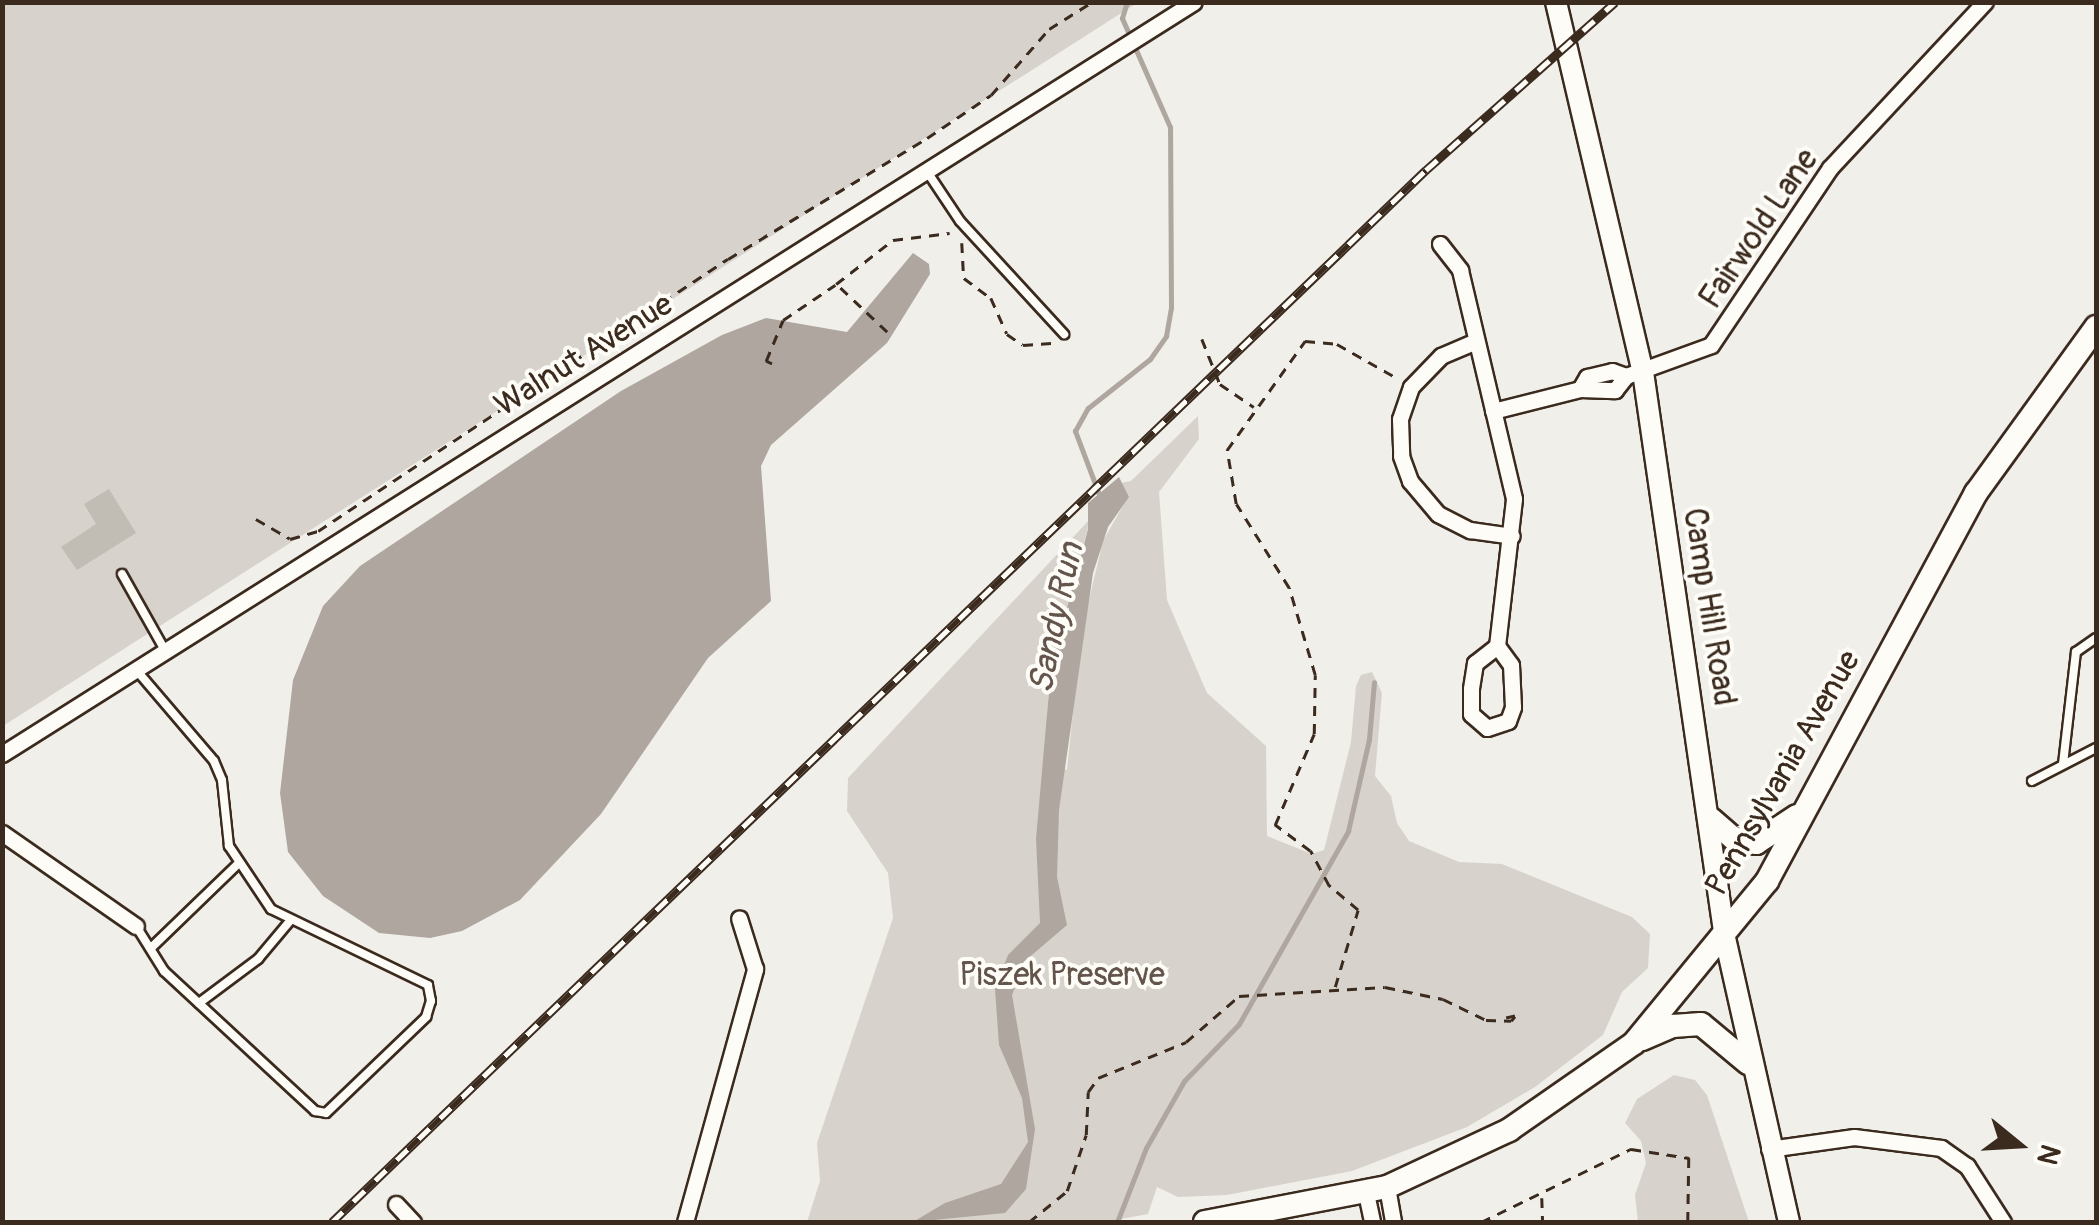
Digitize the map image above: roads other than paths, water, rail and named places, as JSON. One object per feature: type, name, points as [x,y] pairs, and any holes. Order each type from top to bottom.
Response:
[{"type":"main road","name":"Pennsylvania Avenue","points":[[1204,1222],[1376,1190],[1509,1130],[1634,1043],[1725,938],[1811,804],[1967,509],[2096,327]]},
{"type":"main road","points":[[1711,819],[1733,838],[1756,842],[1776,834],[1811,804]]},
{"type":"main road","points":[[1634,1043],[1673,1026],[1701,1024],[1748,1064]]},
{"type":"street","name":"Walnut Avenue","points":[[2,754],[1194,2]]},
{"type":"street","name":"Camp Hill Road","points":[[1556,2],[1635,374],[1711,819],[1725,938],[1748,1064],[1789,1222]]},
{"type":"street","name":"Fairwold Lane","points":[[1493,411],[1580,388],[1615,390],[1635,374],[1711,346],[1830,168],[1985,2]]},
{"type":"street","points":[[1440,244],[1460,270],[1514,499],[1497,646],[1512,665],[1513,707],[1508,721],[1487,728],[1471,714],[1471,689],[1475,662],[1497,646]]},
{"type":"street","points":[[1476,342],[1441,356],[1411,387],[1399,436],[1405,468],[1422,498],[1454,524],[1512,536]]},
{"type":"street","points":[[2,833],[136,926]]},
{"type":"street","points":[[685,1222],[755,968],[739,918]]},
{"type":"street","points":[[1769,1149],[1854,1136],[1941,1148],[1967,1166],[2003,1222]]},
{"type":"street","points":[[1372,1222],[1376,1190]]},
{"type":"street","points":[[1376,1190],[1393,1222]]},
{"type":"lane","points":[[926,170],[966,227],[1064,334]]},
{"type":"lane","points":[[122,574],[166,652]]},
{"type":"lane","points":[[2063,764],[2076,652],[2096,638]]},
{"type":"lane","points":[[136,926],[164,971],[315,1111],[326,1113],[426,1018],[428,985],[350,943],[289,922],[271,909],[228,846],[222,780],[214,761],[137,671]]},
{"type":"lane","points":[[2032,781],[2096,748]]},
{"type":"lane","points":[[152,947],[240,863]]},
{"type":"lane","points":[[198,1003],[258,959],[289,922]]},
{"type":"waterway","name":"Sandy Run","points":[[1100,497],[1075,431],[1088,408],[1150,359],[1166,336],[1171,308],[1170,127],[1122,18],[1127,2]]},
{"type":"waterway","points":[[1117,1222],[1146,1148],[1184,1081],[1239,1024],[1348,831],[1369,739],[1374,682]]},
{"type":"railway","points":[[332,1222],[1426,170],[1615,2]]},
{"type":"park label","name":"Piszek Preserve","points":[[1062,975]]}]
